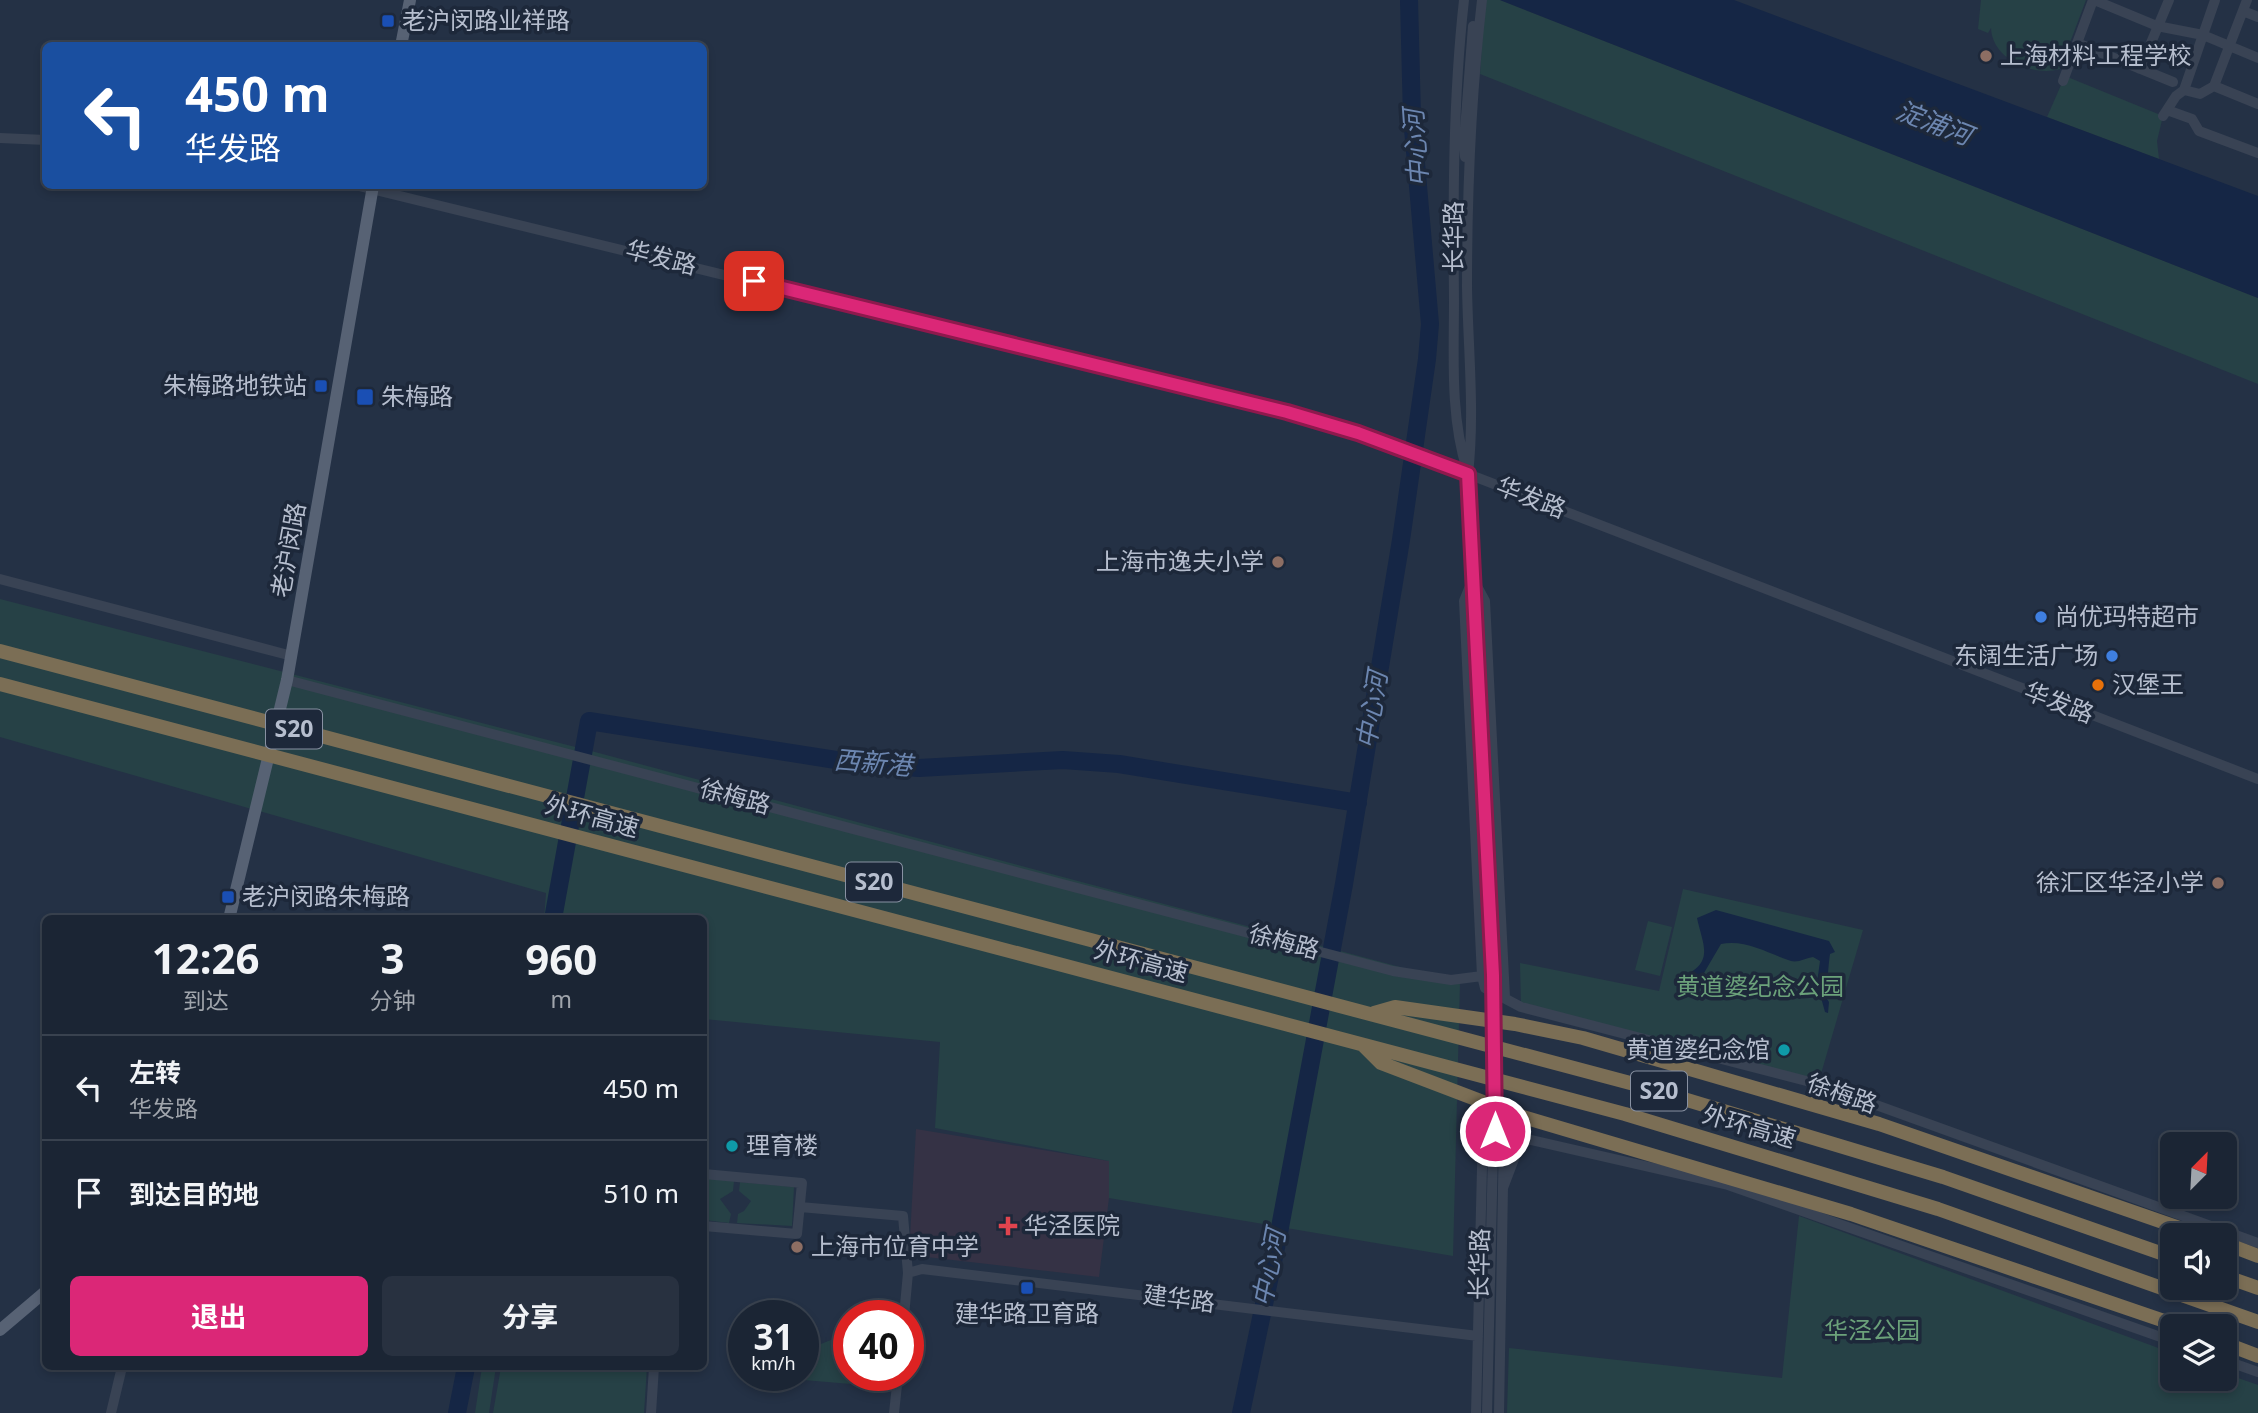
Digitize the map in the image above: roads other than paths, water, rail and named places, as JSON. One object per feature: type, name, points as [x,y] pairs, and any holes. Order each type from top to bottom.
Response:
[{"type":"highway","name":"外环高速","points":[[0,651],[1700,1102],[1943,1177],[2160,1252]]},
{"type":"highway","name":"外环高速","points":[[0,684],[1704,1136],[1934,1208],[2258,1322]]},
{"type":"highway","points":[[1371,1014],[1395,1007],[1516,1024],[1583,1038],[1879,1124],[2165,1223]]},
{"type":"highway","points":[[1362,1044],[1381,1063],[1520,1116],[1851,1214],[2160,1320]]},
{"type":"highway","points":[[2237,1248],[2258,1256]]},
{"type":"highway","points":[[2237,1281],[2258,1288]]},
{"type":"highway","points":[[2237,1348],[2258,1356]]},
{"type":"main road","points":[[402,42],[410,0]]},
{"type":"main road","name":"老沪闵路","points":[[230,915],[292,656],[373,189]]},
{"type":"main road","points":[[0,1330],[42,1294]]},
{"type":"street","name":"长华路","points":[[1464,0],[1457,87],[1454,184],[1456,408],[1458,442],[1468,474]]},
{"type":"street","name":"长华路","points":[[1468,182],[1464,143],[1475,0]]},
{"type":"street","name":"长华路","points":[[1482,0],[1468,182],[1468,345],[1472,440],[1468,474],[1495,1064],[1487,1413]]},
{"type":"street","points":[[2063,81],[2093,0],[2157,26],[2203,35],[2258,58]]},
{"type":"street","points":[[2140,69],[2169,0]]},
{"type":"street","points":[[2216,0],[2184,90],[2176,96],[2165,113],[2192,119],[2199,131],[2258,153]]},
{"type":"street","points":[[2184,90],[2200,94],[2214,86],[2247,0]]},
{"type":"street","points":[[2243,11],[2258,17]]},
{"type":"street","points":[[2077,43],[2173,82]]},
{"type":"street","points":[[2214,86],[2258,104]]},
{"type":"street","points":[[0,138],[42,140]]},
{"type":"street","name":"华发路","points":[[381,189],[1287,412],[1388,443],[2258,779]]},
{"type":"street","points":[[0,579],[292,656]]},
{"type":"street","name":"长华路","points":[[1473,579],[1464,601],[1482,976]]},
{"type":"street","name":"长华路","points":[[1473,579],[1485,601],[1505,997]]},
{"type":"street","name":"徐梅路","points":[[287,680],[1393,971],[1451,980],[1482,976],[1485,988],[1521,1007],[1818,1083],[2258,1243]]},
{"type":"street","name":"长华路","points":[[1476,1413],[1483,1127],[1504,1131],[1499,1413]]},
{"type":"street","points":[[1503,1188],[1522,1138],[1715,1182],[2160,1337]]},
{"type":"street","points":[[707,1174],[802,1183],[797,1234],[707,1226]]},
{"type":"street","points":[[800,1207],[902,1216],[908,1273],[905,1300]]},
{"type":"street","name":"建华路","points":[[908,1273],[922,1269],[1478,1336]]},
{"type":"street","points":[[2237,1365],[2258,1372]]},
{"type":"street","points":[[111,1413],[121,1370]]},
{"type":"street","points":[[651,1413],[654,1370]]},
{"type":"street","points":[[894,1413],[896,1391]]},
{"type":"water","name":"淀浦河","points":[[1500,0],[1734,0],[2258,196],[2258,298]]},
{"type":"water","points":[[1716,910],[1829,941],[1835,952],[1830,954],[1825,996],[1829,1002],[1828,1013],[1825,1012],[1817,983],[1820,961],[1813,957],[1791,961],[1739,944],[1721,944],[1694,990],[1685,991],[1682,977],[1703,959],[1704,945],[1697,918]]},
{"type":"waterway","name":"中心河","points":[[1241,1413],[1278,1238],[1344,884],[1401,540],[1427,359],[1430,324],[1412,117],[1409,0]]},
{"type":"waterway","name":"西新港","points":[[554,915],[589,721],[855,763],[919,768],[1063,760],[1119,764],[1358,803]]},
{"type":"waterway","name":"西新港","points":[[457,1413],[465,1370]]},
{"type":"place","name":"老沪闵路业祥路","points":[[388,21]]},
{"type":"place","name":"上海材料工程学校","points":[[1986,56]]},
{"type":"place","name":"朱梅路地铁站","points":[[321,386]]},
{"type":"place","name":"朱梅路","points":[[365,397]]},
{"type":"place","name":"上海市逸夫小学","points":[[1278,562]]},
{"type":"place","name":"尚优玛特超市","points":[[2041,617]]},
{"type":"place","name":"东阔生活广场","points":[[2112,656]]},
{"type":"place","name":"汉堡王","points":[[2098,685]]},
{"type":"place","name":"徐汇区华泾小学","points":[[2218,883]]},
{"type":"place","name":"老沪闵路朱梅路","points":[[228,897]]},
{"type":"place","name":"黄道婆纪念馆","points":[[1784,1050]]},
{"type":"place","name":"理育楼","points":[[732,1146]]},
{"type":"place","name":"华泾医院","points":[[1008,1226]]},
{"type":"place","name":"上海市位育中学","points":[[797,1247]]},
{"type":"place","name":"建华路卫育路","points":[[1027,1288]]},
{"type":"park label","name":"黄道婆纪念公园","points":[[1760,987]]},
{"type":"park label","name":"华泾公园","points":[[1872,1331]]}]
